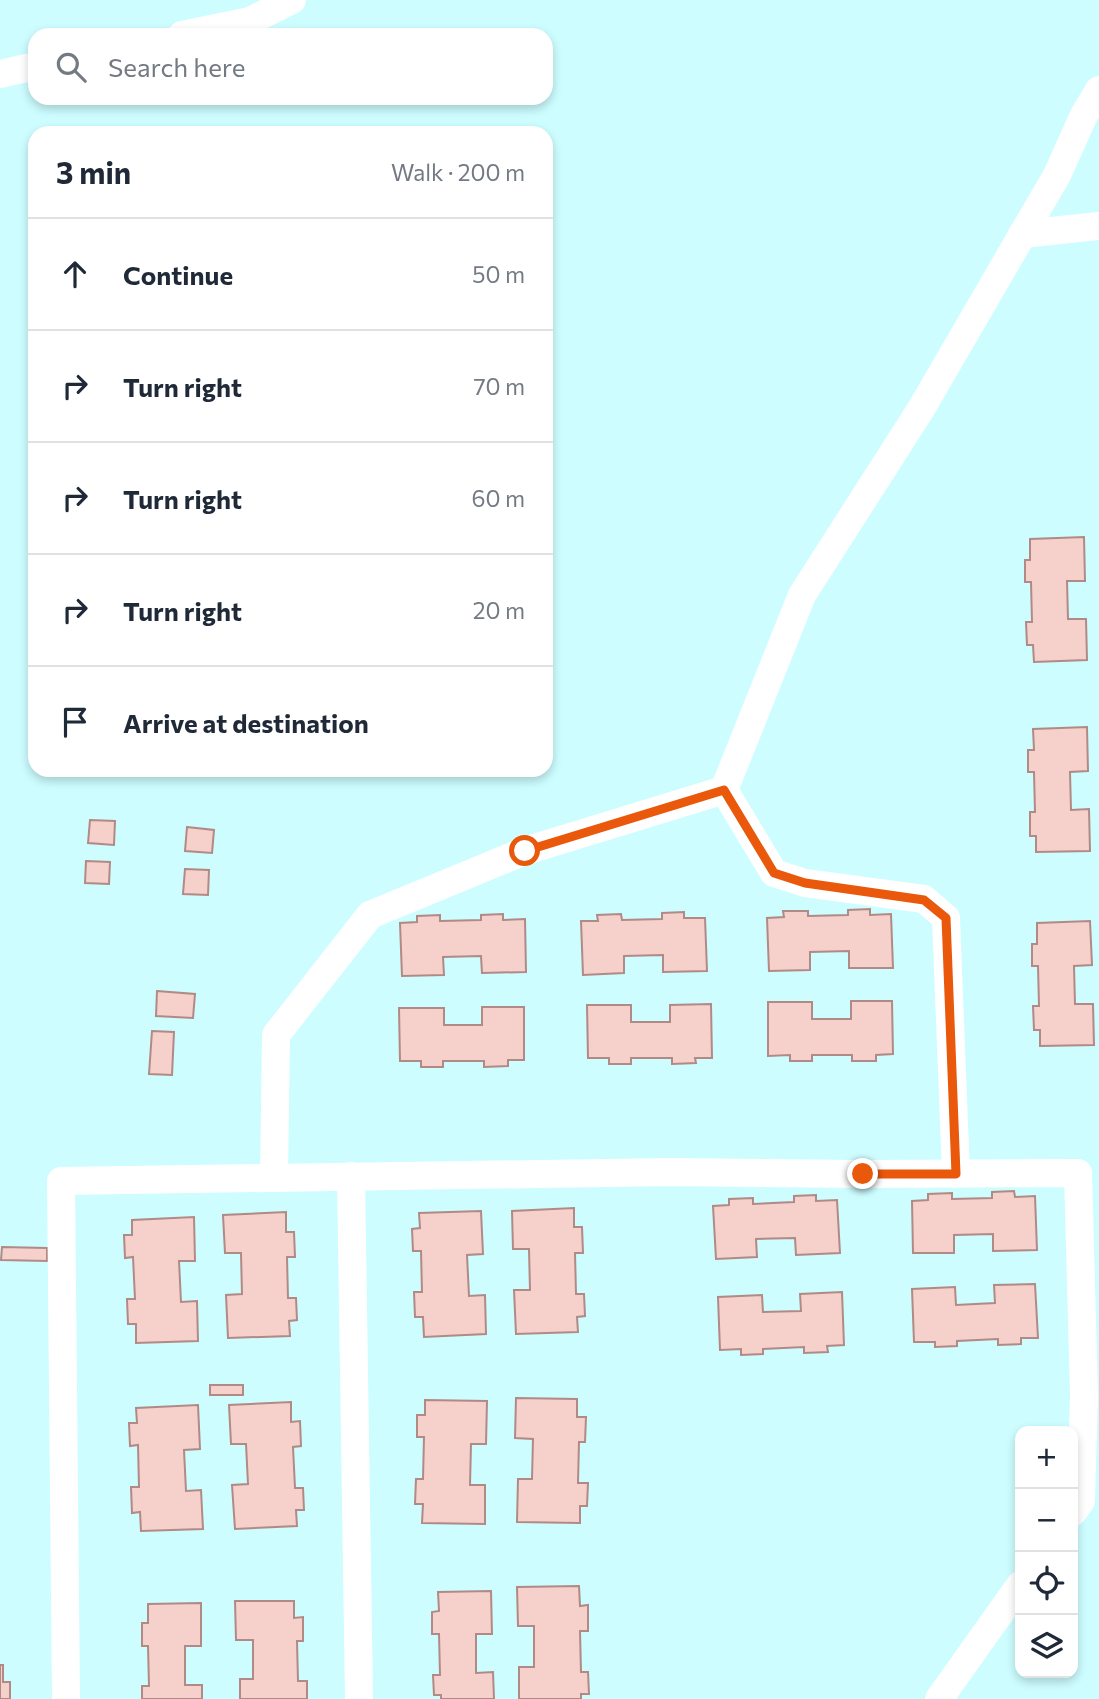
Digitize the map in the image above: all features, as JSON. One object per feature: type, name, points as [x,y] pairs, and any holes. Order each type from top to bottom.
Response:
[{"type":"street","points":[[216,28],[250,21],[292,0]]},
{"type":"street","points":[[0,74],[28,68]]},
{"type":"street","points":[[724,790],[802,595],[921,409],[1057,175],[1084,115],[1099,90]]},
{"type":"street","points":[[1022,234],[1099,226]]},
{"type":"street","points":[[724,790],[774,873],[805,883],[924,900],[946,918],[956,1174]]},
{"type":"street","points":[[274,1178],[276,1035],[370,915],[525,851],[724,790]]},
{"type":"street","points":[[66,1699],[61,1181],[670,1172],[1078,1173],[1084,1394],[1081,1501],[1078,1505]]},
{"type":"street","points":[[351,1176],[359,1699]]},
{"type":"street","points":[[939,1699],[1015,1592]]},
{"type":"building","points":[[1084,537],[1085,581],[1067,581],[1068,619],[1086,619],[1087,660],[1034,662],[1033,645],[1027,645],[1026,622],[1032,622],[1031,582],[1025,582],[1025,560],[1030,560],[1030,539]]},
{"type":"building","points":[[1087,727],[1088,771],[1070,772],[1071,810],[1089,809],[1090,851],[1036,852],[1036,836],[1030,836],[1030,812],[1035,812],[1034,772],[1028,772],[1028,750],[1034,750],[1033,729]]},
{"type":"building","points":[[90,820],[115,821],[114,845],[88,843]]},
{"type":"building","points":[[187,827],[214,830],[212,853],[185,851]]},
{"type":"building","points":[[86,861],[110,862],[109,884],[85,883]]},
{"type":"building","points":[[185,869],[209,870],[208,895],[183,894]]},
{"type":"building","points":[[870,909],[870,915],[891,914],[893,968],[849,968],[849,951],[810,952],[810,970],[769,971],[767,918],[784,917],[783,911],[808,911],[808,916],[848,915],[848,910]]},
{"type":"building","points":[[684,912],[684,918],[705,918],[707,971],[663,972],[663,955],[624,956],[624,973],[583,975],[581,921],[598,921],[597,915],[621,914],[622,920],[662,919],[662,913]]},
{"type":"building","points":[[503,914],[503,920],[525,919],[526,972],[482,973],[481,956],[443,957],[444,975],[402,976],[400,923],[417,922],[417,916],[440,915],[440,921],[481,920],[481,915]]},
{"type":"building","points":[[1090,921],[1092,965],[1074,966],[1075,1004],[1093,1004],[1094,1045],[1040,1046],[1040,1030],[1034,1030],[1033,1006],[1039,1006],[1038,966],[1032,966],[1032,944],[1037,944],[1037,923]]},
{"type":"building","points":[[157,991],[195,994],[193,1018],[156,1016]]},
{"type":"building","points":[[851,1001],[892,1001],[893,1054],[876,1055],[876,1061],[852,1061],[852,1055],[812,1055],[812,1061],[790,1061],[790,1055],[768,1056],[768,1002],[812,1002],[812,1019],[851,1019]]},
{"type":"building","points":[[711,1004],[712,1058],[695,1058],[696,1063],[672,1064],[672,1058],[631,1058],[631,1064],[609,1064],[609,1058],[588,1058],[587,1005],[631,1005],[631,1022],[670,1022],[670,1005]]},
{"type":"building","points":[[482,1007],[524,1007],[524,1060],[508,1060],[508,1066],[484,1067],[484,1061],[443,1061],[443,1067],[421,1067],[421,1061],[400,1061],[399,1008],[444,1008],[444,1025],[482,1025]]},
{"type":"building","points":[[152,1031],[174,1032],[172,1075],[149,1074]]},
{"type":"building","points":[[1014,1191],[1015,1197],[1035,1196],[1037,1250],[993,1251],[993,1234],[954,1235],[954,1253],[913,1253],[912,1201],[928,1200],[928,1194],[952,1193],[952,1199],[992,1198],[992,1192]]},
{"type":"building","points":[[816,1195],[816,1201],[837,1200],[840,1253],[796,1255],[795,1238],[756,1239],[757,1257],[716,1259],[713,1206],[729,1205],[729,1199],[753,1198],[753,1204],[794,1202],[794,1196]]},
{"type":"building","points":[[574,1208],[574,1227],[582,1227],[583,1253],[575,1253],[576,1294],[584,1294],[585,1316],[577,1317],[578,1332],[516,1334],[514,1290],[530,1290],[529,1249],[513,1249],[512,1211]]},
{"type":"building","points":[[481,1211],[483,1254],[467,1255],[469,1296],[485,1295],[486,1334],[424,1337],[423,1317],[415,1317],[414,1292],[422,1292],[421,1251],[413,1251],[412,1229],[420,1228],[419,1213]]},
{"type":"building","points":[[286,1212],[286,1232],[294,1232],[295,1257],[287,1257],[288,1298],[296,1298],[297,1320],[289,1321],[290,1336],[228,1338],[226,1295],[242,1294],[241,1253],[225,1253],[223,1215]]},
{"type":"building","points":[[194,1217],[195,1261],[179,1261],[181,1302],[197,1301],[198,1341],[136,1343],[136,1324],[128,1324],[127,1299],[135,1299],[133,1257],[125,1258],[124,1235],[132,1235],[132,1220]]},
{"type":"building","points":[[2,1247],[47,1248],[47,1261],[1,1260]]},
{"type":"building","points":[[1035,1284],[1038,1338],[1021,1338],[1021,1344],[998,1345],[998,1339],[957,1341],[957,1346],[935,1347],[935,1342],[914,1342],[912,1289],[955,1287],[956,1305],[995,1303],[994,1285]]},
{"type":"building","points":[[842,1292],[844,1345],[827,1346],[828,1352],[804,1353],[804,1347],[763,1349],[763,1354],[741,1355],[741,1349],[720,1350],[718,1297],[762,1295],[763,1312],[801,1311],[800,1294]]},
{"type":"building","points":[[210,1385],[243,1385],[243,1395],[210,1395]]},
{"type":"building","points":[[516,1398],[577,1399],[577,1417],[586,1417],[585,1442],[579,1442],[578,1483],[588,1483],[587,1506],[580,1506],[580,1523],[517,1522],[518,1479],[532,1479],[533,1439],[515,1438]]},
{"type":"building","points":[[425,1400],[487,1401],[486,1444],[471,1444],[470,1485],[485,1485],[485,1524],[422,1523],[423,1504],[415,1504],[416,1479],[423,1479],[424,1437],[417,1437],[417,1415],[425,1415]]},
{"type":"building","points":[[291,1402],[291,1422],[300,1421],[301,1446],[293,1447],[295,1488],[303,1488],[304,1510],[296,1510],[297,1526],[235,1529],[232,1485],[248,1484],[246,1444],[231,1444],[229,1405]]},
{"type":"building","points":[[198,1405],[200,1449],[184,1450],[186,1491],[201,1490],[203,1529],[141,1531],[140,1512],[132,1513],[131,1487],[139,1487],[138,1445],[130,1446],[129,1423],[137,1423],[136,1408]]},
{"type":"building","points":[[579,1586],[580,1606],[588,1605],[588,1631],[580,1631],[581,1672],[588,1672],[589,1694],[581,1694],[581,1699],[519,1699],[519,1667],[534,1667],[534,1626],[518,1626],[517,1587]]},
{"type":"building","points":[[491,1591],[492,1634],[476,1634],[476,1673],[493,1672],[494,1699],[441,1699],[441,1695],[434,1695],[433,1675],[440,1675],[439,1634],[432,1634],[432,1612],[439,1611],[438,1592]]},
{"type":"building","points":[[235,1601],[294,1601],[294,1618],[303,1617],[303,1641],[297,1641],[298,1681],[307,1681],[307,1699],[240,1699],[240,1679],[253,1679],[253,1640],[236,1640]]},
{"type":"building","points":[[201,1603],[201,1646],[185,1646],[185,1685],[202,1685],[202,1699],[142,1699],[142,1686],[149,1686],[148,1646],[142,1646],[142,1623],[148,1623],[148,1604]]},
{"type":"building","points":[[0,1665],[3,1665],[3,1682],[10,1682],[10,1699],[0,1699]]},
{"type":"route","points":[[525,851],[724,790],[774,873],[805,883],[924,900],[946,918],[956,1174],[863,1174]]}]
